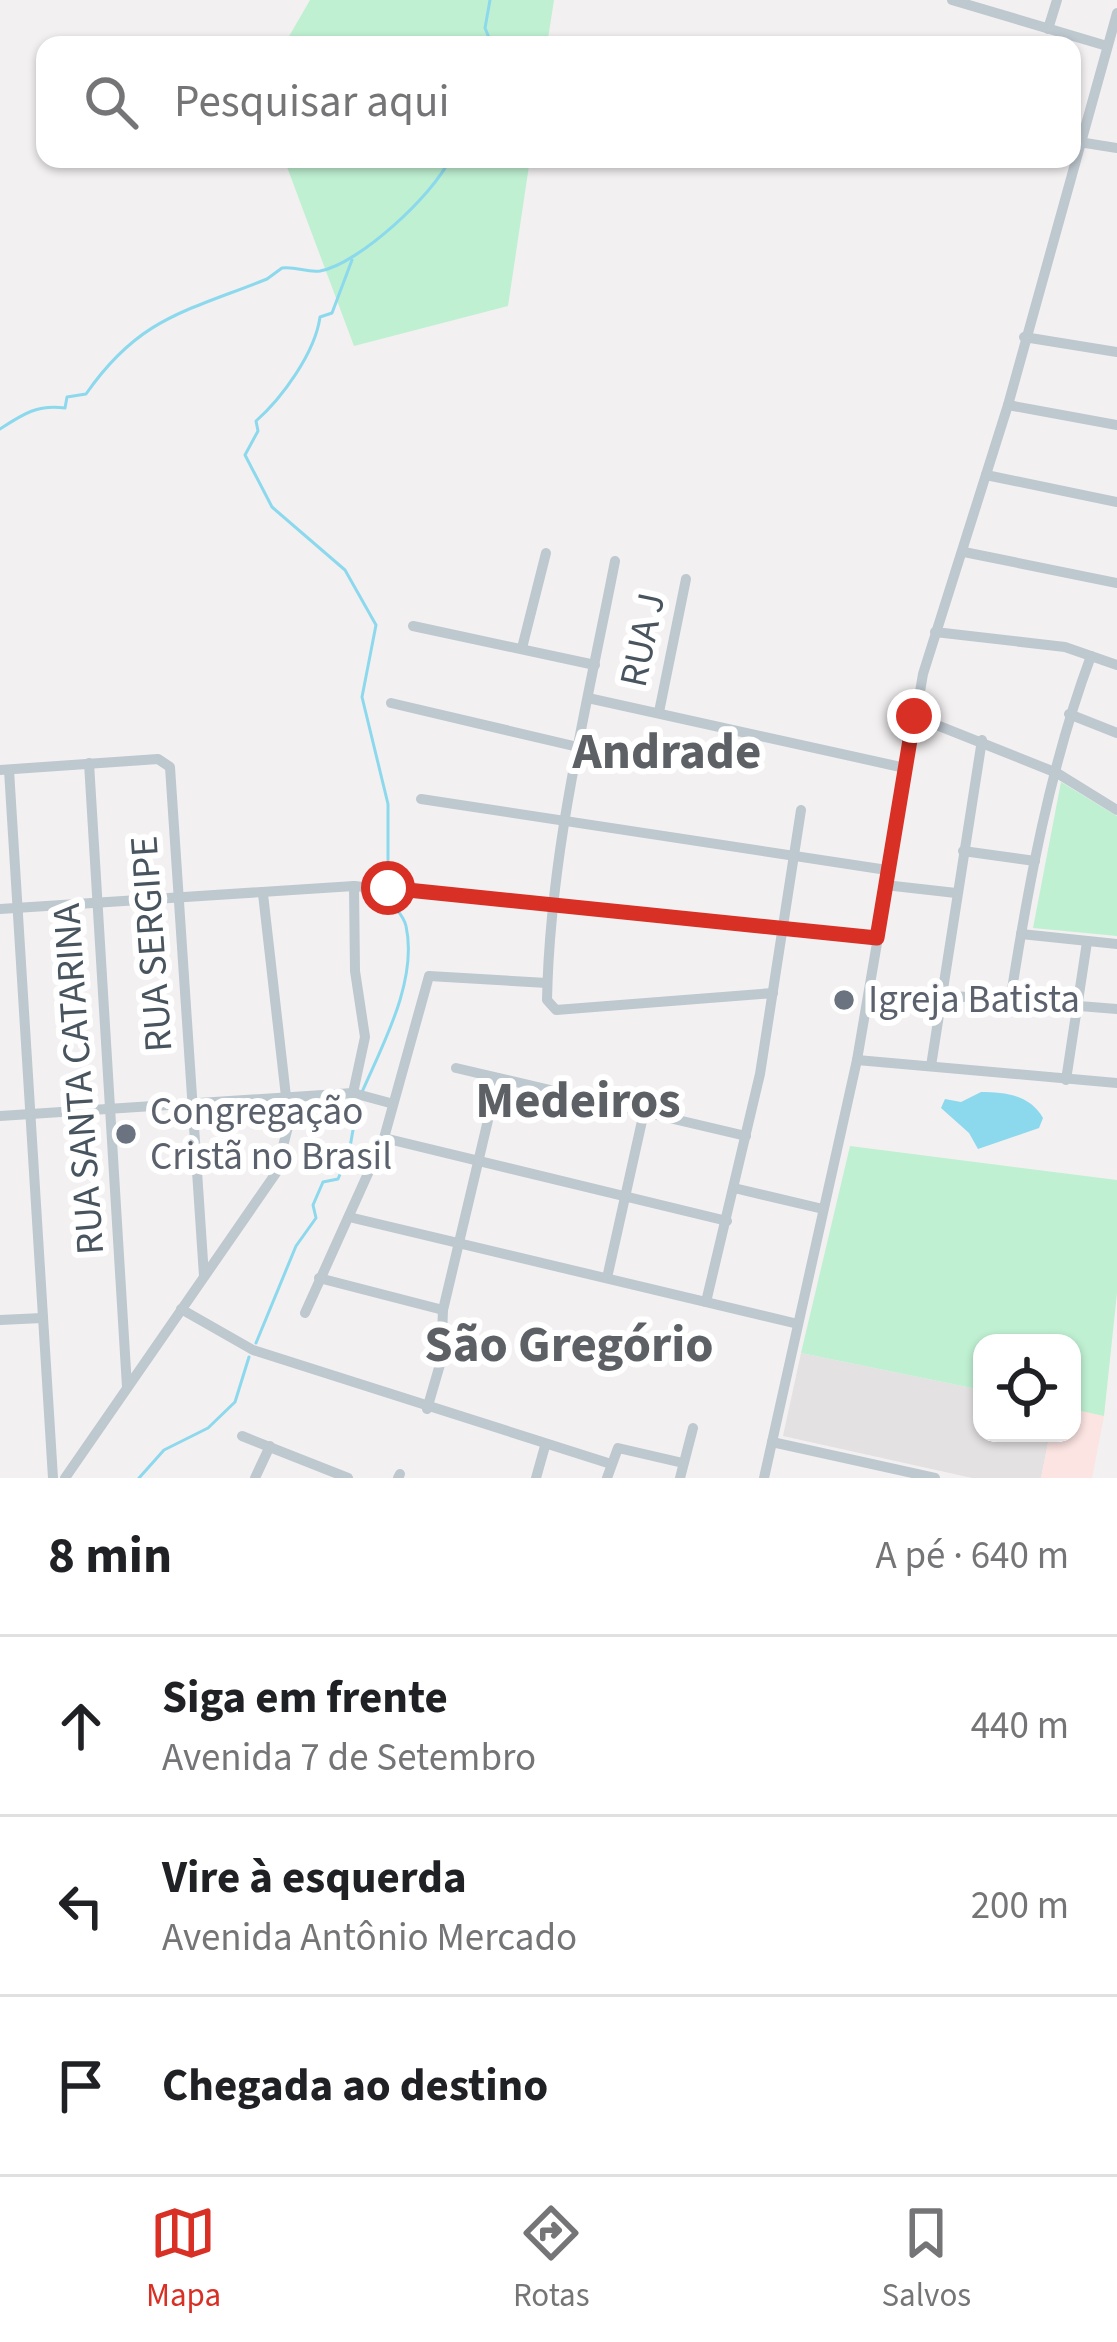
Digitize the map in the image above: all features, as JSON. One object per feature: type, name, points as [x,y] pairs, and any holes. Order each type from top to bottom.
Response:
[{"type":"street","points":[[952,0],[1072,36]]},
{"type":"street","points":[[1002,15],[1006,0]]},
{"type":"street","points":[[1048,29],[1057,0]]},
{"type":"street","points":[[1081,132],[1117,14]]},
{"type":"street","points":[[1081,39],[1106,46]]},
{"type":"street","points":[[1081,142],[1117,148]]},
{"type":"street","points":[[764,1478],[857,1060],[914,716],[935,632],[1008,404],[1071,168]]},
{"type":"street","points":[[1024,337],[1117,352]]},
{"type":"street","points":[[1008,404],[1117,425]]},
{"type":"street","points":[[986,475],[1117,502]]},
{"type":"street","points":[[964,552],[1117,583]]},
{"type":"street","points":[[522,648],[546,553]]},
{"type":"street","points":[[615,561],[551,905],[547,1000],[556,1010],[772,993]]},
{"type":"street","name":"RUA J","points":[[658,712],[686,579]]},
{"type":"street","points":[[412,626],[595,665]]},
{"type":"street","points":[[935,632],[1065,647],[1117,664]]},
{"type":"street","points":[[1010,1002],[1034,861],[1069,715],[1090,656]]},
{"type":"street","points":[[589,698],[905,768]]},
{"type":"street","points":[[391,703],[578,746]]},
{"type":"street","points":[[1069,715],[1117,733]]},
{"type":"street","points":[[914,716],[1057,773],[1117,810]]},
{"type":"street","points":[[931,1066],[982,740]]},
{"type":"street","name":"RUA SERGIPE","points":[[89,763],[158,759],[170,767],[204,1276]]},
{"type":"street","points":[[53,1478],[4,770],[89,763]]},
{"type":"street","name":"RUA SANTA CATARINA","points":[[89,763],[128,1391]]},
{"type":"street","points":[[421,799],[794,852],[887,870]]},
{"type":"street","points":[[706,1302],[746,1136],[801,810]]},
{"type":"street","points":[[963,850],[1034,861]]},
{"type":"street","points":[[885,884],[956,893]]},
{"type":"street","points":[[0,909],[354,886],[877,938]]},
{"type":"street","points":[[354,886],[356,971],[365,1037],[355,1094]]},
{"type":"street","points":[[65,1478],[276,1173],[289,1123],[263,894]]},
{"type":"street","points":[[1021,934],[1117,944]]},
{"type":"street","points":[[1066,1080],[1087,942]]},
{"type":"street","points":[[305,1313],[384,1138],[429,976],[547,983]]},
{"type":"street","points":[[941,995],[1117,1010]]},
{"type":"street","points":[[857,1060],[1117,1084]]},
{"type":"street","points":[[456,1068],[746,1136]]},
{"type":"street","points":[[427,1408],[441,1360],[443,1310],[498,1078]]},
{"type":"street","points":[[0,1116],[355,1094],[390,1103]]},
{"type":"street","points":[[372,1100],[388,1122]]},
{"type":"street","points":[[607,1278],[644,1112]]},
{"type":"street","points":[[384,1138],[727,1221]]},
{"type":"street","points":[[734,1188],[824,1209]]},
{"type":"street","points":[[349,1217],[798,1324]]},
{"type":"street","points":[[320,1278],[443,1310]]},
{"type":"street","points":[[181,1309],[253,1350],[611,1464]]},
{"type":"street","points":[[0,1320],[42,1318]]},
{"type":"street","points":[[680,1478],[692,1428]]},
{"type":"street","points":[[242,1436],[322,1473],[348,1478]]},
{"type":"street","points":[[772,1442],[935,1478]]},
{"type":"street","points":[[255,1478],[270,1446]]},
{"type":"street","points":[[536,1478],[544,1446]]},
{"type":"street","points":[[607,1478],[615,1451],[623,1447],[683,1462]]},
{"type":"shaded area","points":[[801,1353],[973,1388],[973,1442],[1048,1442],[1041,1478],[972,1478],[783,1436]]},
{"type":"shaded area","points":[[1081,1411],[1104,1416],[1092,1478],[1041,1478],[1048,1442],[1081,1442]]},
{"type":"green space","points":[[310,0],[554,0],[548,36],[289,36]]},
{"type":"green space","points":[[287,168],[529,168],[508,306],[354,346]]},
{"type":"green space","points":[[1061,782],[1117,816],[1117,936],[1033,928]]},
{"type":"green space","points":[[850,1146],[1117,1180],[1117,1293],[1104,1416],[1081,1411],[1081,1334],[973,1334],[973,1388],[801,1353]]},
{"type":"water","points":[[981,1092],[1024,1100],[1043,1118],[1039,1128],[978,1149],[969,1133],[941,1108],[945,1099],[961,1102]]},
{"type":"waterway","points":[[488,36],[485,28],[490,0]]},
{"type":"waterway","points":[[0,429],[31,411],[65,408],[67,397],[86,394],[125,349],[165,320],[267,279],[282,268],[320,271],[354,256],[412,208],[445,168]]},
{"type":"waterway","points":[[352,260],[332,313],[320,317],[296,374],[256,421],[258,431],[245,455],[272,507],[345,570],[376,625],[362,697],[388,804],[388,884]]},
{"type":"waterway","points":[[362,1092],[396,1011],[407,968],[406,926],[388,894]]},
{"type":"waterway","points":[[256,1343],[296,1246],[316,1218],[313,1205],[323,1182],[338,1179],[349,1153],[358,1101]]},
{"type":"waterway","points":[[139,1478],[164,1450],[208,1428],[235,1402],[249,1357]]},
{"type":"place","name":"Igreja Batista","points":[[844,1000]]},
{"type":"place","name":"Congregação Cristã no Brasil","points":[[126,1134]]},
{"type":"district","name":"Andrade","points":[[667,752]]},
{"type":"district","name":"Medeiros","points":[[578,1101]]},
{"type":"district","name":"São Gregório","points":[[569,1345]]},
{"type":"route","points":[[388,888],[877,938],[914,716]]}]
